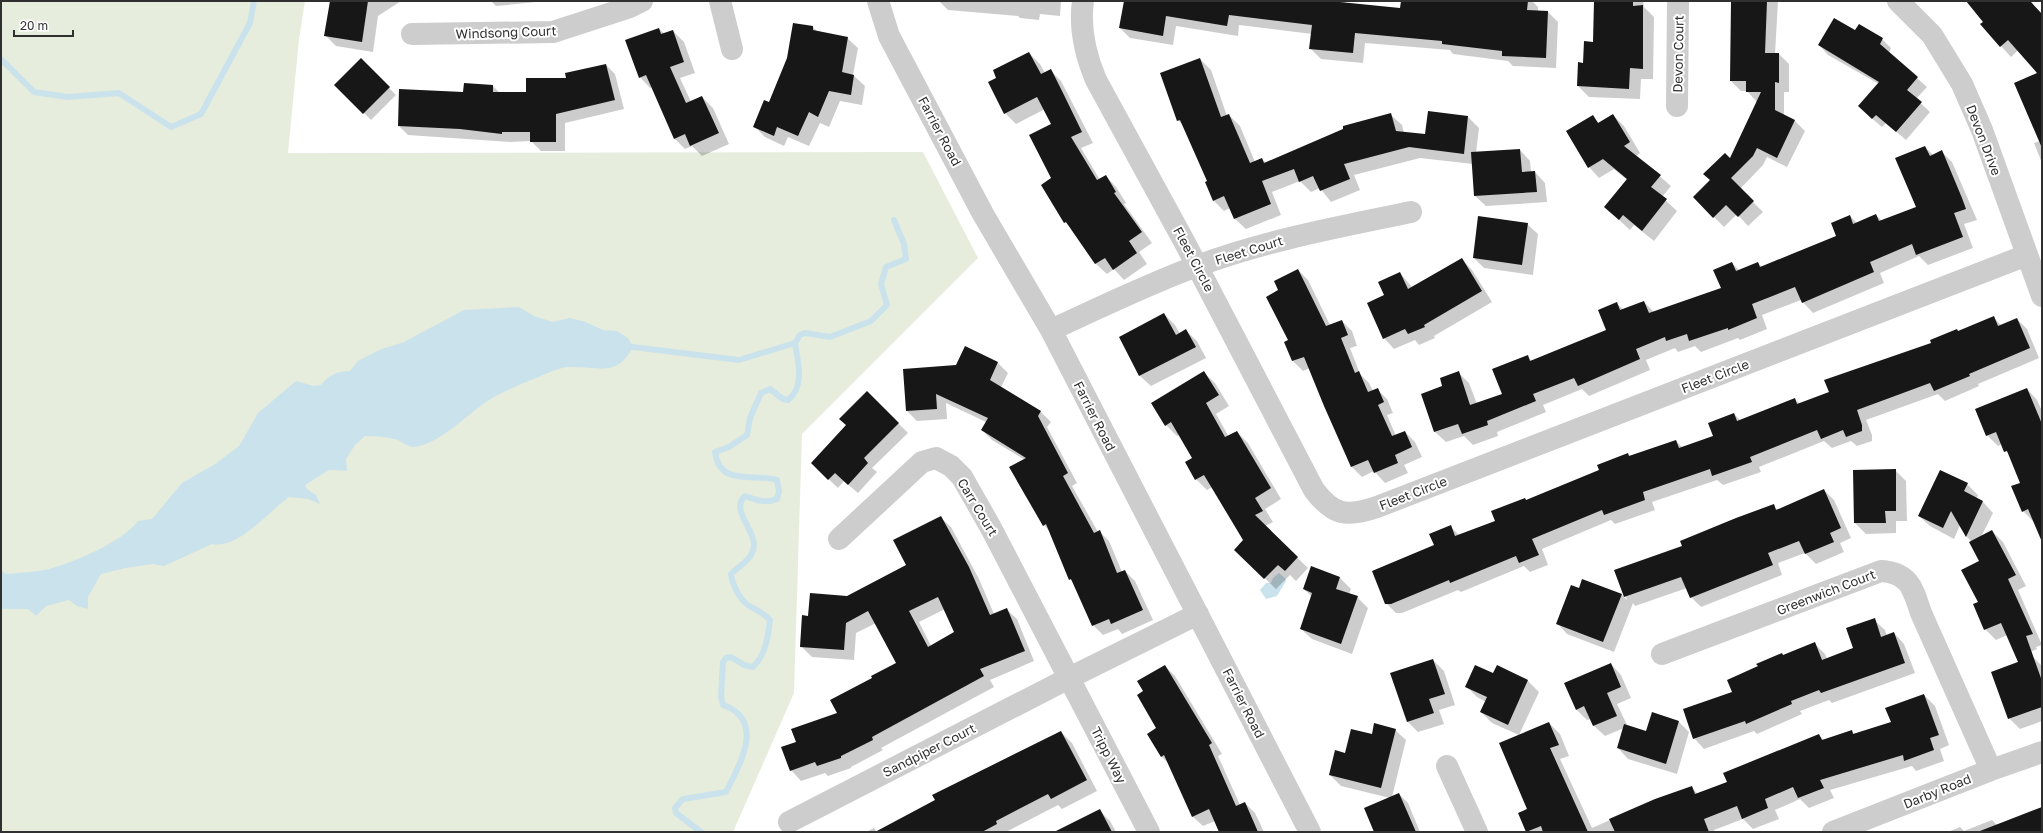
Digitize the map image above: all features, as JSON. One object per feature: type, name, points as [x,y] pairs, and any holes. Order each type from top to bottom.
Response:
[{"type":"street","name":"Windsong Court","points":[[412,34],[553,32],[630,8],[642,1]]},
{"type":"street","points":[[720,1],[732,49]]},
{"type":"street","name":"Farrier Road","points":[[878,1],[889,36],[983,214],[1051,330],[1310,832]]},
{"type":"street","name":"Fleet Circle","points":[[1083,1],[1083,37],[1086,56],[1096,80],[1197,266],[1314,490],[1322,501],[1338,513],[1360,512],[1377,507],[2027,256]]},
{"type":"street","name":"Devon Court","points":[[1677,106],[1678,1]]},
{"type":"street","name":"Devon Drive","points":[[1898,1],[1932,35],[1962,84],[1982,130],[2042,296]]},
{"type":"street","name":"Fleet Court","points":[[1051,330],[1197,266],[1289,238],[1411,212]]},
{"type":"street","name":"Carr Court","points":[[839,539],[922,462],[936,458],[951,466],[962,477],[991,528],[1069,678]]},
{"type":"street","name":"Greenwich Court","points":[[1662,654],[1881,572],[1894,572],[1904,578],[1913,589],[1921,613],[1991,770]]},
{"type":"street","name":"Sandpiper Court","points":[[790,822],[1069,678],[1198,614]]},
{"type":"street","name":"Tripp Way","points":[[1069,678],[1149,832]]},
{"type":"street","name":"Darby Road","points":[[1833,832],[1991,770],[2042,752]]},
{"type":"street","points":[[1447,766],[1477,832]]},
{"type":"green space","points":[[1,1],[305,1],[299,39],[288,153],[923,152],[978,258],[802,434],[794,693],[733,832],[1,832]]},
{"type":"water","points":[[519,307],[534,316],[553,322],[569,318],[583,321],[603,330],[617,331],[628,338],[633,347],[627,357],[613,367],[561,368],[510,389],[486,402],[452,429],[433,441],[423,445],[411,447],[395,439],[365,436],[355,445],[346,459],[347,471],[329,470],[305,485],[307,489],[316,495],[320,504],[308,499],[289,497],[253,528],[232,541],[222,544],[212,544],[164,566],[153,564],[125,568],[101,574],[88,597],[88,609],[77,606],[69,600],[46,606],[36,616],[28,609],[1,609],[2,571],[6,574],[22,573],[49,569],[72,562],[110,544],[131,529],[138,521],[152,519],[182,483],[215,464],[239,446],[258,413],[296,381],[314,386],[321,385],[334,374],[350,371],[358,361],[379,350],[404,342],[464,310]]},
{"type":"water","points":[[1279,573],[1285,578],[1286,581],[1277,596],[1266,599],[1260,590],[1266,583],[1271,583],[1273,578]]},
{"type":"building","points":[[330,1],[368,1],[362,42],[324,36]]},
{"type":"building","points":[[1124,1],[1330,1],[1400,8],[1401,1],[1528,1],[1527,10],[1548,11],[1546,58],[1502,56],[1502,51],[1442,44],[1442,41],[1355,33],[1353,53],[1309,49],[1312,25],[1229,15],[1227,26],[1166,16],[1163,36],[1119,28]]},
{"type":"building","points":[[1594,1],[1633,1],[1633,6],[1643,5],[1643,69],[1630,68],[1629,89],[1577,86],[1578,62],[1583,63],[1584,41],[1593,42]]},
{"type":"building","points":[[1731,1],[1767,1],[1765,53],[1779,53],[1779,83],[1775,82],[1775,110],[1795,120],[1777,158],[1757,148],[1753,156],[1731,178],[1754,201],[1738,217],[1726,205],[1713,218],[1693,197],[1710,180],[1703,174],[1725,153],[1730,158],[1761,92],[1746,92],[1746,81],[1730,81]]},
{"type":"building","points":[[1966,1],[2030,1],[2042,14],[2042,148],[2014,83],[2037,73],[2008,40],[2000,47],[1980,24],[1983,22]]},
{"type":"building","points":[[1834,18],[1855,30],[1859,24],[1883,38],[1880,44],[1918,77],[1907,90],[1922,102],[1896,132],[1876,115],[1872,119],[1858,106],[1879,82],[1818,45]]},
{"type":"building","points":[[793,23],[813,26],[813,30],[848,37],[842,72],[854,75],[851,95],[829,91],[818,117],[809,112],[798,136],[777,127],[774,136],[753,127],[764,100],[769,102],[787,58]]},
{"type":"building","points":[[659,28],[661,34],[673,30],[684,62],[670,67],[686,103],[702,96],[719,133],[690,146],[685,134],[674,139],[646,75],[639,78],[625,40]]},
{"type":"building","points":[[1029,52],[1041,74],[1051,69],[1082,132],[1071,137],[1097,180],[1106,175],[1116,192],[1114,193],[1142,232],[1129,241],[1137,253],[1113,270],[1105,258],[1095,264],[1066,222],[1064,223],[1041,185],[1051,178],[1029,135],[1051,124],[1037,97],[1004,114],[988,82],[996,78],[993,70]]},
{"type":"building","points":[[361,58],[390,87],[363,114],[334,85]]},
{"type":"building","points":[[1200,58],[1221,117],[1229,114],[1250,163],[1262,158],[1264,163],[1343,129],[1343,126],[1391,113],[1396,131],[1425,134],[1428,111],[1468,116],[1464,154],[1409,147],[1344,164],[1350,179],[1320,191],[1313,176],[1299,182],[1294,169],[1262,181],[1271,204],[1234,219],[1224,196],[1213,201],[1205,182],[1207,181],[1180,120],[1177,121],[1160,73]]},
{"type":"building","points":[[606,64],[615,100],[556,114],[556,142],[530,142],[530,132],[502,132],[502,134],[460,129],[398,126],[399,89],[463,92],[464,83],[493,85],[493,92],[526,92],[526,78],[566,78],[565,73]]},
{"type":"building","points":[[1613,114],[1630,142],[1624,146],[1661,175],[1651,187],[1667,199],[1642,231],[1623,215],[1619,220],[1604,207],[1627,179],[1603,159],[1588,168],[1566,131],[1593,115],[1598,123]]},
{"type":"building","points":[[1925,146],[1930,156],[1942,150],[1966,209],[1954,213],[1963,237],[1916,255],[1912,244],[1870,262],[1874,272],[1802,303],[1795,287],[1752,304],[1757,318],[1728,330],[1728,328],[1689,341],[1687,334],[1666,341],[1665,337],[1636,349],[1640,359],[1578,386],[1574,378],[1533,394],[1536,401],[1487,421],[1488,425],[1462,434],[1458,424],[1434,432],[1421,394],[1442,386],[1440,378],[1459,371],[1470,405],[1502,394],[1492,369],[1528,355],[1530,361],[1606,330],[1598,310],[1617,302],[1620,310],[1644,301],[1649,313],[1721,288],[1713,270],[1732,262],[1736,271],[1758,262],[1760,267],[1836,236],[1831,223],[1850,215],[1853,224],[1876,214],[1879,221],[1916,207],[1895,158]]},
{"type":"building","points":[[1520,149],[1522,172],[1535,171],[1537,192],[1474,196],[1471,152]]},
{"type":"building","points":[[1478,216],[1528,223],[1522,265],[1473,258]]},
{"type":"building","points":[[1462,258],[1482,291],[1424,325],[1425,327],[1408,334],[1405,329],[1383,339],[1367,303],[1384,295],[1378,282],[1400,272],[1408,289]]},
{"type":"building","points":[[1298,269],[1326,326],[1342,320],[1348,335],[1341,338],[1355,373],[1359,371],[1368,392],[1378,388],[1384,402],[1378,405],[1392,436],[1405,431],[1412,447],[1395,455],[1398,463],[1374,473],[1368,460],[1351,467],[1304,357],[1292,361],[1284,342],[1288,340],[1266,297],[1278,290],[1274,281]]},
{"type":"building","points":[[1164,313],[1176,335],[1186,329],[1196,347],[1139,376],[1119,337]]},
{"type":"building","points":[[1994,316],[1998,326],[2017,318],[2030,348],[1969,374],[1970,376],[1934,391],[1930,383],[1857,410],[1862,425],[1862,431],[1846,437],[1843,430],[1821,439],[1817,430],[1750,457],[1752,462],[1712,476],[1710,469],[1643,492],[1645,500],[1604,515],[1602,510],[1532,539],[1539,555],[1519,563],[1516,556],[1450,583],[1449,580],[1391,604],[1385,604],[1372,571],[1434,545],[1429,534],[1451,525],[1455,536],[1495,521],[1491,511],[1525,498],[1526,500],[1599,470],[1597,465],[1628,453],[1629,456],[1676,440],[1679,448],[1713,436],[1708,423],[1734,413],[1737,421],[1795,398],[1797,404],[1829,392],[1824,380],[1931,343],[1930,340],[1957,329],[1958,331]]},
{"type":"building","points":[[965,346],[998,362],[990,380],[1041,411],[1038,416],[1068,473],[1063,476],[1094,533],[1100,530],[1117,573],[1125,570],[1143,610],[1111,624],[1109,619],[1092,626],[1071,579],[1069,580],[1046,524],[1043,526],[1009,467],[1026,458],[981,430],[988,418],[936,394],[937,409],[906,411],[903,369],[956,365]]},
{"type":"building","points":[[1204,371],[1219,395],[1206,403],[1225,437],[1237,431],[1271,488],[1255,498],[1263,511],[1255,515],[1298,557],[1285,571],[1278,565],[1264,579],[1234,550],[1243,540],[1204,475],[1195,480],[1185,462],[1192,458],[1171,422],[1165,426],[1151,403]]},
{"type":"building","points":[[2027,388],[2042,424],[2042,542],[2028,509],[2022,512],[2011,486],[2020,483],[2007,451],[2004,452],[1996,432],[1986,436],[1975,409]]},
{"type":"building","points":[[867,391],[899,423],[864,458],[868,463],[848,485],[835,473],[828,480],[811,463],[846,425],[839,419]]},
{"type":"building","points":[[1896,469],[1896,511],[1885,511],[1886,523],[1854,523],[1853,470]]},
{"type":"building","points":[[1940,470],[1968,483],[1964,491],[1983,501],[1966,537],[1951,511],[1943,528],[1918,516]]},
{"type":"building","points":[[1824,489],[1841,528],[1830,533],[1834,542],[1805,554],[1799,541],[1768,553],[1773,565],[1690,598],[1681,577],[1624,597],[1614,570],[1682,546],[1680,541],[1736,518],[1774,504],[1776,510]]},
{"type":"building","points":[[941,516],[969,567],[990,615],[1007,608],[1025,651],[980,669],[984,676],[872,737],[873,740],[841,756],[841,758],[817,766],[815,762],[790,771],[781,747],[796,742],[791,729],[837,713],[830,700],[872,678],[871,676],[896,663],[868,611],[846,623],[844,650],[800,647],[802,615],[808,616],[810,593],[847,596],[906,565],[893,540]],"holes":[[[938,597],[954,632],[928,647],[909,611]]]},
{"type":"building","points":[[1992,530],[2016,575],[2008,579],[2033,634],[2026,636],[2042,681],[2042,707],[2008,719],[1991,672],[2018,662],[2001,623],[1984,630],[1973,604],[1978,602],[1961,570],[1979,561],[1969,542]]},
{"type":"building","points":[[1311,566],[1340,577],[1336,589],[1358,596],[1341,644],[1300,629],[1312,593],[1303,589]]},
{"type":"building","points":[[1582,579],[1622,594],[1603,642],[1556,624],[1571,585],[1579,588]]},
{"type":"building","points":[[1875,618],[1881,637],[1894,632],[1905,663],[1821,693],[1819,690],[1791,701],[1792,704],[1746,724],[1745,721],[1693,739],[1683,709],[1732,692],[1727,680],[1758,666],[1756,664],[1782,653],[1783,655],[1815,642],[1822,660],[1853,648],[1846,628]]},
{"type":"building","points":[[1433,659],[1445,694],[1429,699],[1434,713],[1407,722],[1390,673]]},
{"type":"building","points":[[1611,663],[1621,687],[1607,693],[1617,716],[1593,726],[1584,706],[1576,710],[1564,683]]},
{"type":"building","points":[[1165,665],[1212,743],[1209,745],[1236,806],[1245,802],[1258,832],[1219,832],[1209,809],[1192,817],[1164,755],[1161,757],[1147,734],[1156,728],[1137,695],[1143,691],[1137,681]]},
{"type":"building","points":[[1475,665],[1493,673],[1497,665],[1528,680],[1508,725],[1480,712],[1487,697],[1465,687]]},
{"type":"building","points":[[1924,694],[1939,735],[1930,738],[1934,750],[1904,761],[1903,755],[1820,780],[1824,788],[1798,798],[1793,787],[1765,799],[1768,808],[1742,819],[1737,806],[1704,819],[1709,832],[1615,832],[1609,819],[1655,799],[1692,786],[1695,794],[1727,782],[1723,773],[1819,734],[1822,740],[1852,730],[1853,734],[1891,722],[1885,708]]},
{"type":"building","points":[[1652,712],[1679,721],[1666,764],[1617,748],[1624,724],[1646,731]]},
{"type":"building","points":[[1549,722],[1559,745],[1550,748],[1588,832],[1543,832],[1541,826],[1526,832],[1518,813],[1527,809],[1499,743]]},
{"type":"building","points":[[1374,723],[1396,729],[1381,788],[1329,775],[1335,750],[1345,753],[1351,729],[1372,734]]},
{"type":"building","points":[[1061,731],[1087,780],[1051,799],[1048,794],[996,821],[997,824],[982,832],[875,832],[935,800],[932,795]]},
{"type":"building","points":[[1399,793],[1416,832],[1374,832],[1364,808]]},
{"type":"building","points":[[2042,807],[2042,832],[1980,831]]},
{"type":"building","points":[[1100,809],[1112,832],[1054,832]]},
{"type":"waterway","points":[[1,59],[34,92],[68,97],[119,93],[171,127],[201,114],[250,23],[254,1]]},
{"type":"waterway","points":[[626,347],[739,360],[795,343],[800,335],[805,333],[830,337],[871,321],[887,305],[881,284],[886,267],[906,259],[904,244],[894,220]]},
{"type":"waterway","points":[[701,832],[676,813],[675,808],[683,799],[726,792],[732,781],[743,756],[747,732],[744,721],[736,712],[723,705],[721,697],[723,662],[726,658],[731,657],[744,665],[753,667],[764,651],[770,620],[763,613],[745,603],[737,591],[731,574],[750,556],[754,545],[750,530],[742,516],[740,509],[741,502],[745,496],[761,501],[777,499],[779,491],[777,480],[738,476],[723,470],[718,463],[715,452],[729,447],[747,435],[750,418],[761,393],[770,389],[783,399],[788,400],[793,395],[797,388],[799,374],[795,343]]}]
